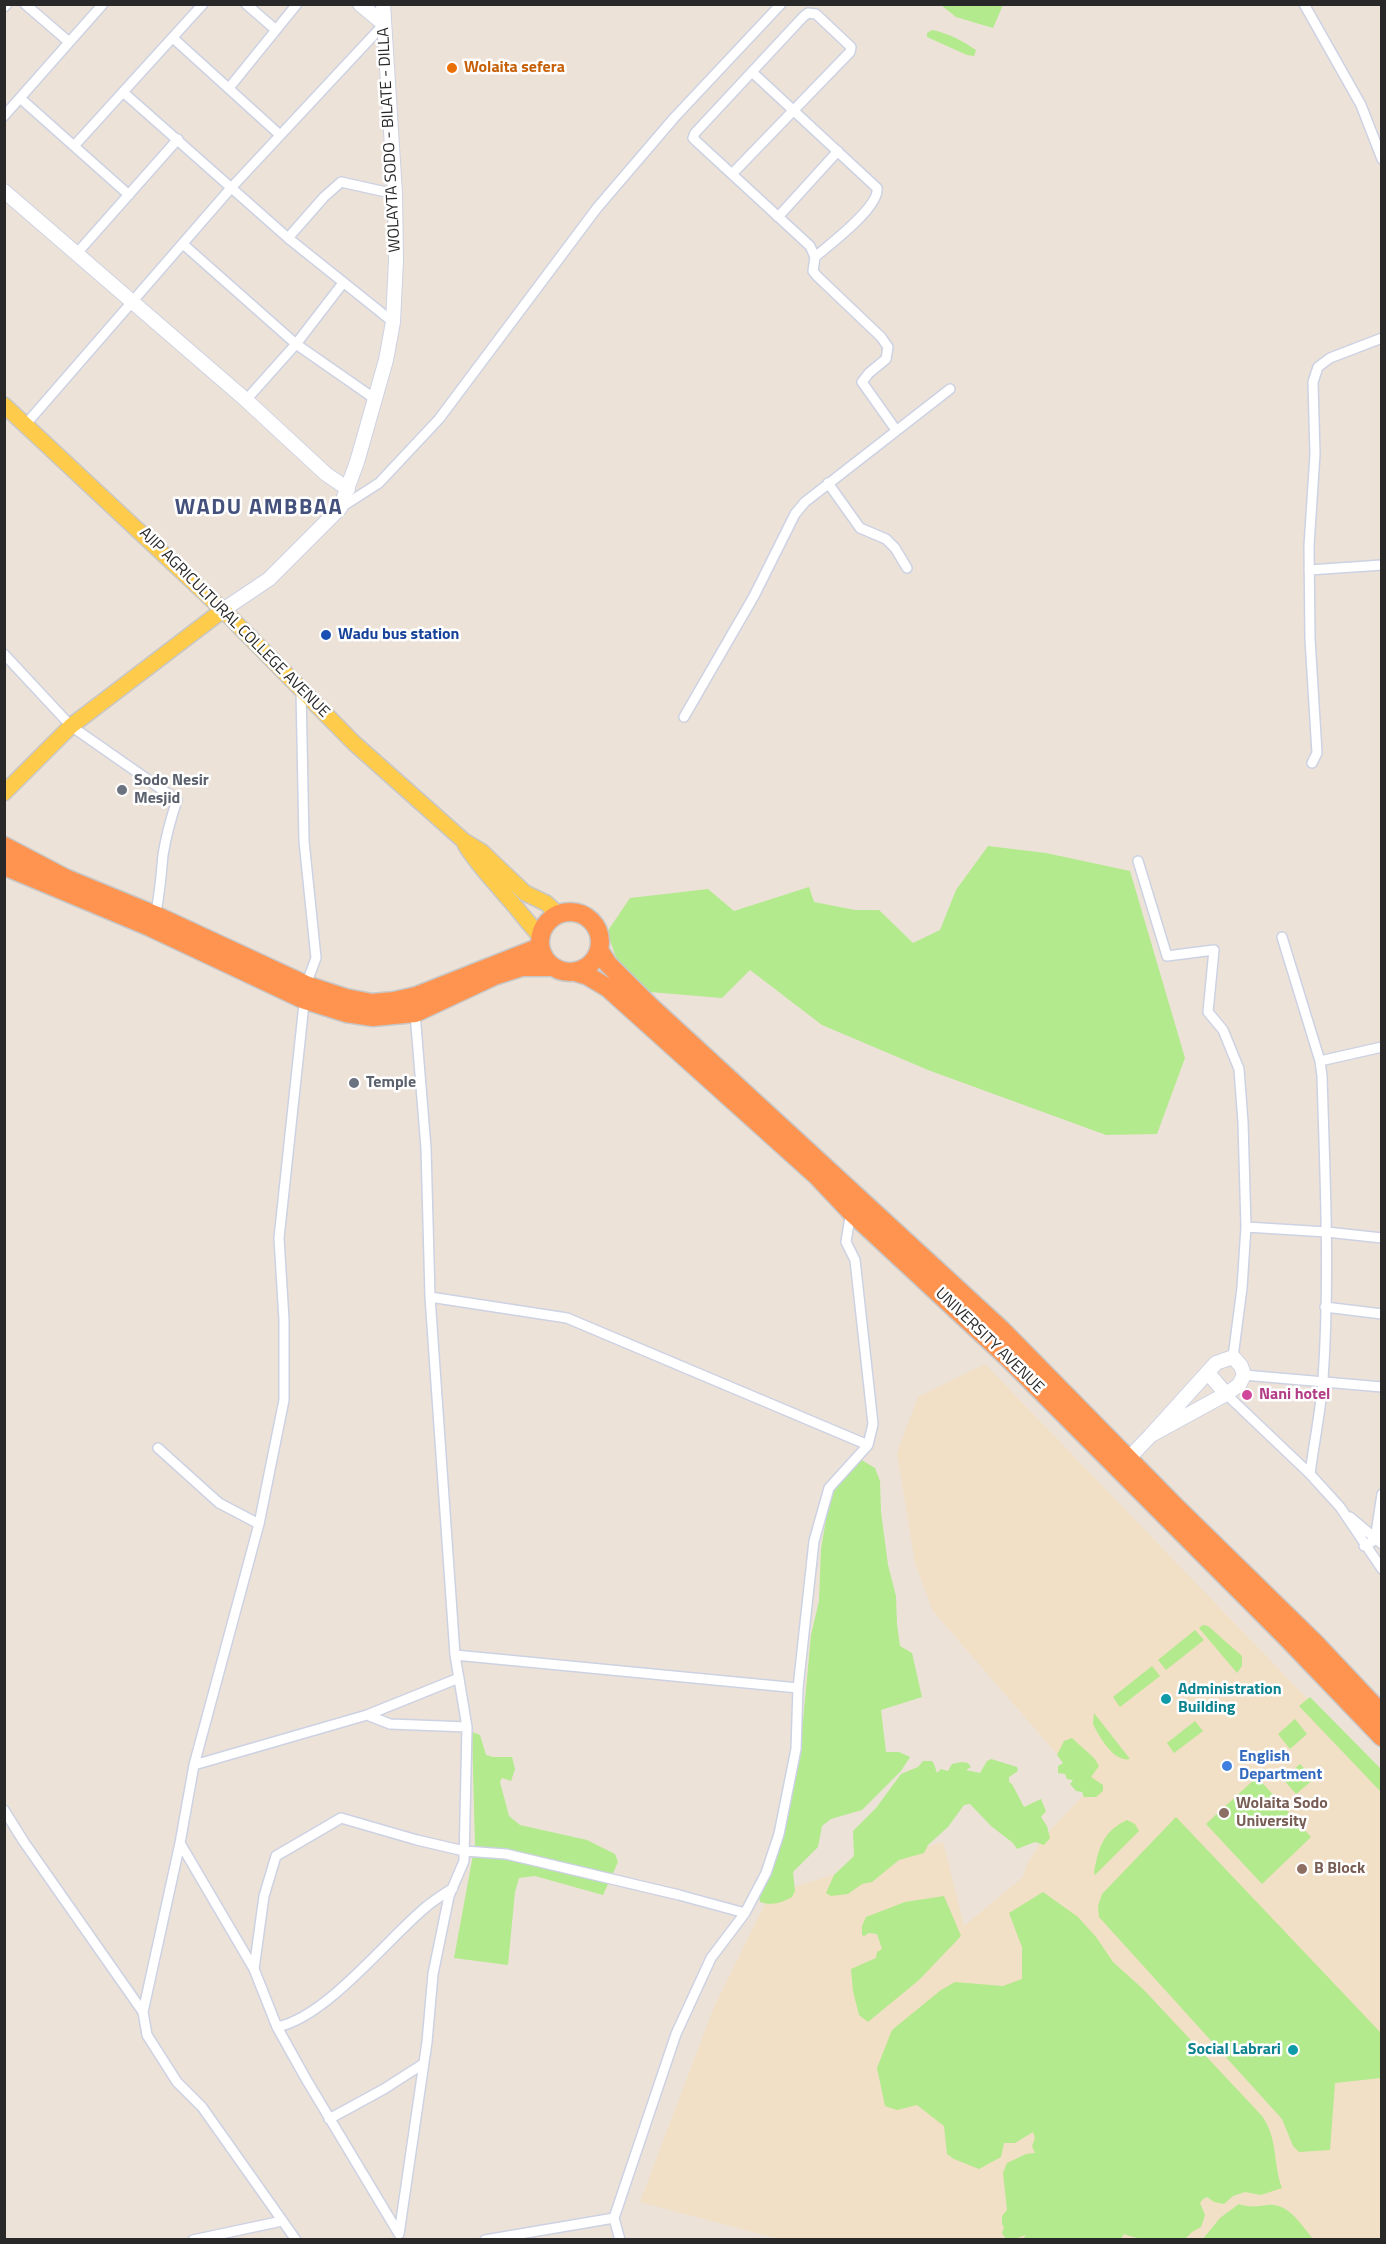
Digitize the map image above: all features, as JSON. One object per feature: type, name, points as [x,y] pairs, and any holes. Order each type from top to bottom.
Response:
[{"type":"highway","points":[[4,846],[153,921],[346,1013],[373,1017],[415,1013],[494,976],[522,967],[552,967]]},
{"type":"highway","points":[[4,866],[153,921]]},
{"type":"highway","points":[[580,913],[590,919],[597,928],[600,939],[599,950],[594,960],[585,968],[575,972],[563,972],[552,967],[544,958],[540,941],[544,927],[558,914],[580,913]]},
{"type":"highway","points":[[305,992],[372,1003],[394,1001],[417,996],[540,941]]},
{"type":"highway","name":"UNIVERSITY AVENUE","points":[[599,950],[625,981],[1007,1357],[1309,1649],[1382,1714]]},
{"type":"highway","name":"UNIVERSITY AVENUE","points":[[575,972],[588,975],[632,1008],[817,1176],[856,1206],[1002,1330],[1309,1649],[1382,1737]]},
{"type":"main road","points":[[360,4],[384,24]]},
{"type":"main road","name":"WOLAYTA SODO - BILATE - DILLA","points":[[223,610],[269,579],[340,508],[348,489],[386,360],[393,322],[396,260],[395,194],[383,4]]},
{"type":"main road","points":[[4,190],[246,400],[326,474],[348,489]]},
{"type":"main road","name":"AJIP AGRICULTURAL COLLEGE AVENUE","points":[[6,408],[26,424],[223,610],[354,742],[464,841]]},
{"type":"main road","points":[[4,793],[71,726],[223,610]]},
{"type":"main road","points":[[464,841],[482,852],[525,893],[546,903],[558,914]]},
{"type":"main road","points":[[464,841],[473,858],[508,898],[540,941]]},
{"type":"main road","points":[[1128,1459],[1216,1363],[1233,1357],[1241,1366],[1244,1375],[1239,1385],[1152,1435]]},
{"type":"main road","points":[[1208,1373],[1226,1394]]},
{"type":"street","points":[[25,4],[69,42]]},
{"type":"street","points":[[4,116],[103,4]]},
{"type":"street","points":[[74,146],[202,4]]},
{"type":"street","points":[[246,4],[276,30]]},
{"type":"street","points":[[229,88],[297,4]]},
{"type":"street","points":[[340,508],[379,483],[439,419],[597,208],[674,118],[781,4]]},
{"type":"street","points":[[1304,4],[1361,105],[1382,159]]},
{"type":"street","points":[[732,174],[848,54],[850,47],[816,14],[803,17],[693,135],[696,141],[810,246],[815,257],[813,271],[881,337],[888,347],[886,359],[862,382],[896,430]]},
{"type":"street","points":[[26,424],[231,188],[384,24]]},
{"type":"street","points":[[173,38],[280,135]]},
{"type":"street","points":[[752,72],[876,186],[878,193],[864,213],[815,257]]},
{"type":"street","points":[[123,92],[288,238],[393,322]]},
{"type":"street","points":[[20,98],[129,195]]},
{"type":"street","points":[[78,252],[178,139]]},
{"type":"street","points":[[778,217],[838,151]]},
{"type":"street","points":[[288,238],[324,196],[341,182],[395,194]]},
{"type":"street","points":[[183,244],[296,344],[375,399]]},
{"type":"street","points":[[246,400],[296,344],[343,283]]},
{"type":"street","points":[[1312,763],[1317,753],[1310,639],[1309,570],[1315,454],[1313,382],[1318,367],[1330,358],[1382,338]]},
{"type":"street","points":[[684,717],[754,596],[795,514],[811,496],[950,389]]},
{"type":"street","points":[[828,483],[860,528],[879,534],[886,539],[895,548],[907,568]]},
{"type":"street","points":[[1309,570],[1382,565]]},
{"type":"street","points":[[4,654],[71,726],[177,800],[168,827],[161,890],[153,921]]},
{"type":"street","points":[[296,2240],[288,2235],[282,2221],[202,2108],[177,2082],[147,2035],[143,2012],[180,1843],[194,1765],[259,1524],[284,1400],[284,1320],[279,1238],[305,992],[316,958],[304,841],[301,688]]},
{"type":"street","points":[[1138,861],[1167,956],[1214,950],[1208,1012],[1223,1030],[1239,1069],[1246,1227],[1242,1288],[1233,1357]]},
{"type":"street","points":[[1282,937],[1320,1061],[1322,1076],[1326,1232],[1323,1380],[1310,1474]]},
{"type":"street","points":[[399,2237],[433,1974],[440,1935],[453,1888],[464,1861],[467,1727],[455,1655],[430,1297],[426,1148],[415,1013]]},
{"type":"street","points":[[1320,1061],[1382,1047]]},
{"type":"street","points":[[620,2240],[614,2217],[676,2034],[711,1958],[745,1913],[766,1873],[778,1834],[796,1749],[798,1688],[814,1541],[829,1488],[868,1445],[873,1424],[855,1260],[846,1242],[856,1206]]},
{"type":"street","points":[[1246,1227],[1382,1238]]},
{"type":"street","points":[[430,1297],[567,1318],[868,1445]]},
{"type":"street","points":[[1325,1307],[1382,1314]]},
{"type":"street","points":[[1244,1375],[1323,1380],[1382,1387]]},
{"type":"street","points":[[1226,1394],[1378,1542]]},
{"type":"street","points":[[158,1448],[219,1503],[259,1524]]},
{"type":"street","points":[[1378,1542],[1382,1494]]},
{"type":"street","points":[[1340,1507],[1364,1546],[1382,1569]]},
{"type":"street","points":[[1364,1546],[1378,1542]]},
{"type":"street","points":[[455,1655],[798,1688]]},
{"type":"street","points":[[194,1765],[367,1715],[459,1678]]},
{"type":"street","points":[[367,1715],[390,1724],[467,1727]]},
{"type":"street","points":[[4,1810],[143,2012]]},
{"type":"street","points":[[254,1969],[264,1896],[276,1856],[341,1818],[417,1840],[464,1851],[506,1854],[745,1913]]},
{"type":"street","points":[[180,1843],[254,1969],[277,2026],[329,2120],[399,2237]]},
{"type":"street","points":[[277,2026],[290,2024],[329,1997],[426,1907],[453,1888]]},
{"type":"street","points":[[329,2120],[423,2064]]},
{"type":"street","points":[[485,2240],[614,2217]]},
{"type":"street","points":[[193,2240],[282,2221]]},
{"type":"shaded area","name":"Wolaita Sodo University","points":[[985,1364],[1295,1686],[1381,1771],[1381,2239],[779,2239],[640,2202],[714,2007],[770,1894],[943,1842],[964,1926],[1023,1877],[1027,1864],[1045,1836],[1088,1790],[933,1611],[915,1563],[897,1453],[918,1397]]},
{"type":"green space","points":[[941,5],[1003,5],[993,28],[956,17]]},
{"type":"green space","points":[[932,30],[950,35],[976,50],[974,56],[927,37],[927,33]]},
{"type":"green space","points":[[988,846],[1046,853],[1130,871],[1185,1058],[1157,1134],[1106,1135],[928,1070],[822,1025],[750,970],[722,998],[650,992],[618,963],[607,932],[630,898],[708,889],[734,911],[809,887],[814,902],[855,910],[879,910],[913,943],[940,930],[956,890]]},
{"type":"green space","points":[[860,1459],[875,1468],[880,1481],[881,1512],[888,1565],[896,1596],[900,1646],[912,1653],[922,1697],[881,1710],[886,1752],[899,1752],[910,1757],[901,1771],[862,1810],[831,1819],[822,1826],[818,1847],[793,1872],[795,1891],[792,1897],[776,1903],[764,1903],[760,1902],[758,1890],[786,1800],[803,1721],[811,1635],[819,1601],[821,1549],[830,1496],[842,1478]]},
{"type":"green space","points":[[1203,1625],[1208,1626],[1242,1656],[1242,1666],[1237,1673],[1199,1628]]},
{"type":"green space","points":[[1195,1630],[1204,1640],[1166,1670],[1158,1660]]},
{"type":"green space","points":[[1152,1666],[1160,1676],[1120,1707],[1113,1697]]},
{"type":"green space","points":[[1310,1697],[1381,1769],[1381,1792],[1299,1706]]},
{"type":"green space","points":[[1094,1713],[1130,1759],[1118,1757],[1108,1748],[1093,1724]]},
{"type":"green space","points":[[1295,1719],[1307,1734],[1290,1749],[1278,1734]]},
{"type":"green space","points":[[1195,1721],[1203,1731],[1174,1753],[1167,1743]]},
{"type":"green space","points":[[472,1732],[480,1735],[486,1755],[512,1757],[515,1769],[511,1781],[502,1778],[500,1782],[509,1816],[520,1825],[587,1840],[615,1854],[618,1862],[603,1895],[535,1876],[519,1878],[515,1892],[508,1965],[454,1958],[475,1844]]},
{"type":"green space","points":[[1072,1738],[1094,1758],[1099,1766],[1091,1777],[1103,1785],[1103,1791],[1096,1797],[1084,1797],[1082,1792],[1076,1791],[1070,1784],[1073,1780],[1067,1779],[1065,1774],[1058,1773],[1058,1766],[1063,1763],[1057,1755],[1064,1741]]},
{"type":"green space","points":[[991,1759],[1017,1767],[1018,1771],[1009,1777],[1009,1782],[1024,1807],[1041,1799],[1046,1811],[1041,1817],[1047,1826],[1050,1838],[1044,1845],[1035,1842],[1017,1849],[970,1804],[964,1805],[948,1827],[928,1845],[924,1853],[899,1860],[872,1882],[862,1884],[848,1894],[831,1896],[826,1893],[834,1875],[854,1856],[853,1831],[876,1808],[901,1774],[918,1767],[923,1761],[932,1761],[937,1773],[941,1769],[948,1771],[952,1764],[962,1762],[968,1763],[971,1767],[966,1770],[980,1773],[987,1761]]},
{"type":"green space","points":[[1300,1764],[1314,1779],[1296,1794],[1283,1779]]},
{"type":"green space","points":[[1257,1777],[1311,1837],[1262,1884],[1206,1824]]},
{"type":"green space","points":[[1176,1817],[1381,2033],[1381,2078],[1335,2083],[1330,2150],[1299,2152],[1293,2146],[1282,2119],[1099,1917],[1098,1906],[1102,1894]]},
{"type":"green space","points":[[1127,1820],[1135,1824],[1139,1831],[1095,1875],[1097,1856],[1107,1835]]},
{"type":"green space","points":[[1043,1892],[1078,1917],[1096,1937],[1113,1962],[1143,1989],[1262,2116],[1271,2133],[1282,2188],[1261,2195],[1245,2192],[1233,2196],[1224,2204],[1214,2202],[1207,2197],[1203,2199],[1200,2203],[1205,2215],[1201,2227],[1185,2239],[1146,2239],[1124,2234],[1121,2239],[1023,2239],[1026,2235],[1006,2239],[1002,2233],[1004,2227],[1002,2216],[1007,2210],[1003,2173],[1007,2163],[1026,2154],[1035,2153],[1032,2146],[1035,2138],[1033,2132],[1015,2143],[1004,2143],[1001,2157],[979,2169],[947,2154],[944,2126],[917,2105],[897,2110],[885,2106],[877,2068],[892,2030],[941,1990],[955,1982],[1003,1986],[1022,1979],[1022,1947],[1009,1913]]},
{"type":"green space","points":[[944,1896],[961,1936],[919,1980],[868,2022],[859,2015],[851,1969],[876,1958],[877,1952],[882,1949],[877,1934],[862,1935],[862,1926],[866,1917],[905,1902]]},
{"type":"green space","points":[[1239,2204],[1275,2205],[1282,2208],[1294,2216],[1313,2239],[1203,2239],[1220,2218]]},
{"type":"place","name":"Wolaita sefera","points":[[452,68]]},
{"type":"place","name":"Wadu bus station","points":[[326,635]]},
{"type":"place","name":"Sodo Nesir Mesjid","points":[[122,790]]},
{"type":"place","name":"Temple","points":[[354,1083]]},
{"type":"place","name":"Nani hotel","points":[[1247,1395]]},
{"type":"place","name":"Administration Building","points":[[1166,1699]]},
{"type":"place","name":"English Department","points":[[1227,1766]]},
{"type":"place","name":"Wolaita Sodo University","points":[[1224,1813]]},
{"type":"place","name":"B Block","points":[[1302,1869]]},
{"type":"place","name":"Social Labrari","points":[[1293,2050]]},
{"type":"district","name":"WADU AMBBAA","points":[[259,509]]}]
